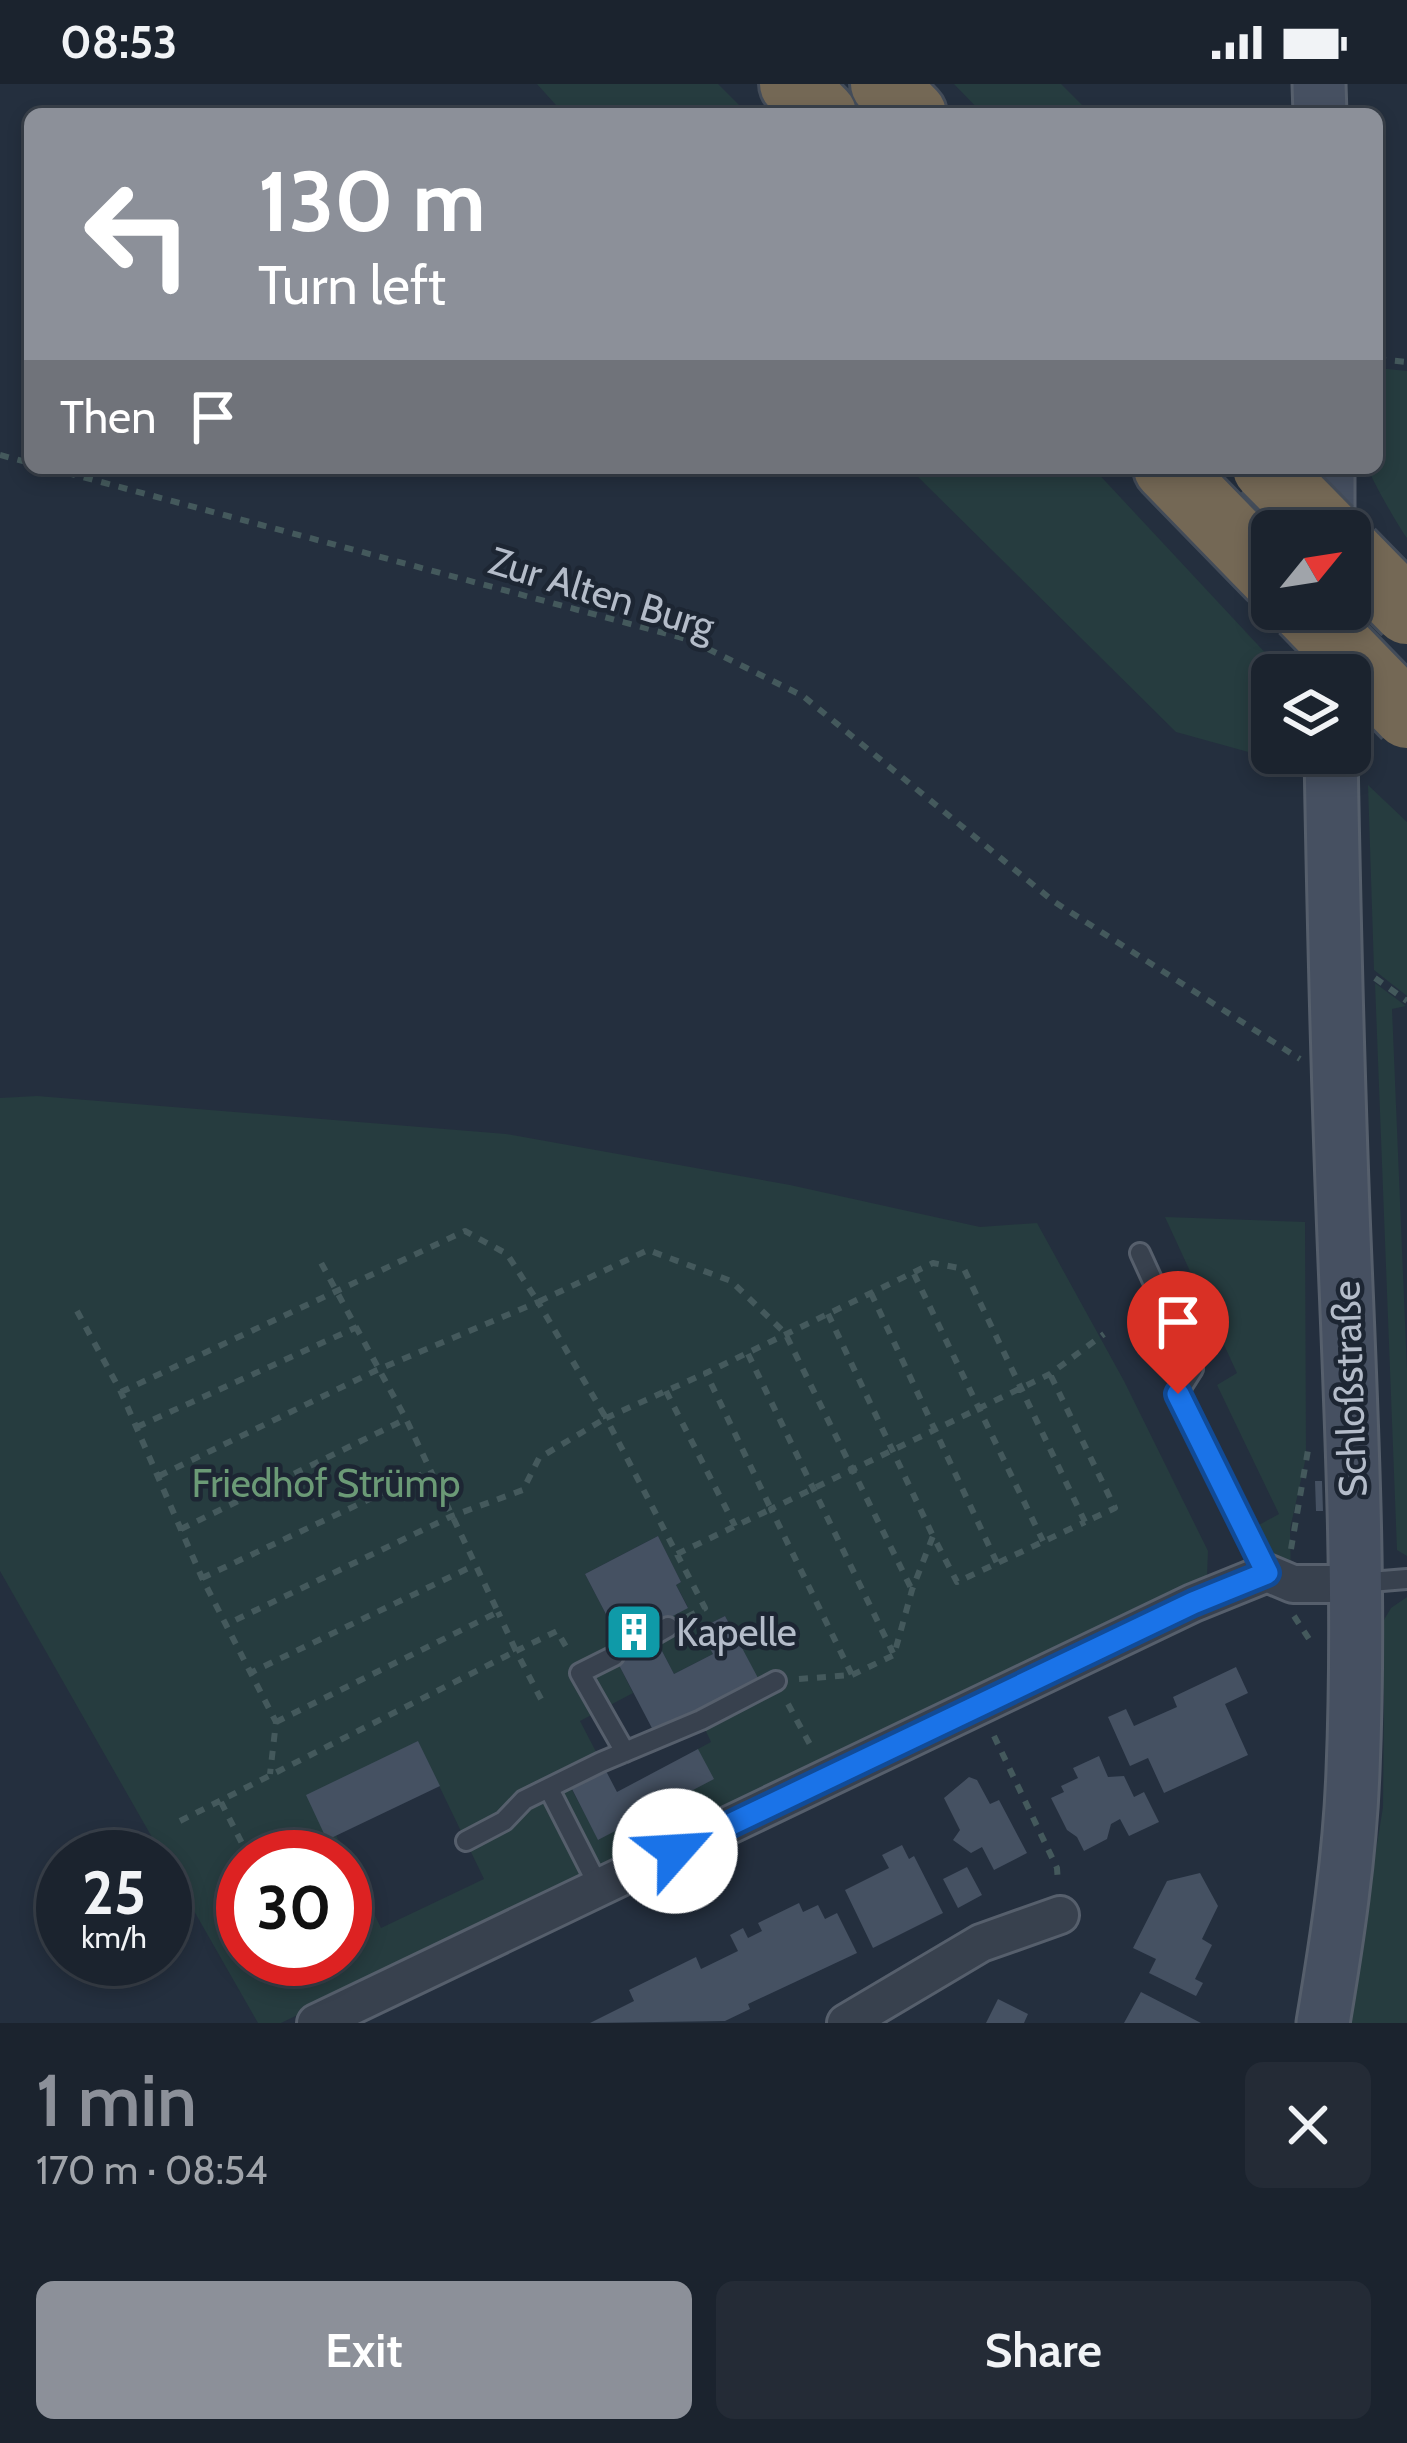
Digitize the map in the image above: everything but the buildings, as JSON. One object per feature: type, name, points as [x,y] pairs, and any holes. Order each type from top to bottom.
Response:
[{"type":"highway","points":[[794,84],[817,108]]},
{"type":"highway","points":[[884,84],[907,108]]},
{"type":"highway","points":[[1272,474],[1307,510]]},
{"type":"highway","points":[[1178,479],[1251,554]]},
{"type":"highway","points":[[1371,574],[1407,611]]},
{"type":"highway","points":[[1324,630],[1407,715]]},
{"type":"main road","points":[[1328,474],[1328,510]]},
{"type":"main road","name":"Schloßstraße","points":[[1323,2023],[1339,1928],[1353,1774],[1355,1584],[1332,774]]},
{"type":"street","points":[[316,2023],[1193,1603],[1267,1573],[1293,1584],[1355,1584]]},
{"type":"street","points":[[846,2023],[981,1943],[1060,1915]]},
{"type":"lane","points":[[1140,1253],[1192,1369],[1178,1394],[1267,1573]]},
{"type":"lane","points":[[1355,1584],[1407,1579]]},
{"type":"lane","points":[[614,1656],[580,1673],[626,1752]]},
{"type":"lane","points":[[466,1841],[504,1821],[524,1800],[776,1681]]},
{"type":"lane","points":[[549,1789],[598,1887]]},
{"type":"path","name":"Zur Alten Burg","points":[[71,474],[690,640],[803,696],[1053,901],[1312,1067]]},
{"type":"path","points":[[1368,973],[1407,1001]]},
{"type":"path","points":[[121,1392],[465,1231],[507,1254],[538,1302],[606,1418],[705,1608],[661,1631]]},
{"type":"path","points":[[159,1476],[377,1370],[648,1250],[731,1281],[785,1334],[912,1590]]},
{"type":"path","points":[[320,1259],[406,1419],[541,1699]]},
{"type":"path","points":[[225,1625],[452,1516],[523,1490],[539,1458],[606,1418],[933,1263],[964,1270],[1085,1522]]},
{"type":"path","points":[[913,1273],[1042,1541]]},
{"type":"path","points":[[871,1293],[998,1563]]},
{"type":"path","points":[[76,1310],[121,1392],[202,1578],[276,1722],[270,1774]]},
{"type":"path","points":[[828,1314],[957,1582],[1115,1508],[1050,1374]]},
{"type":"path","points":[[137,1427],[357,1327]]},
{"type":"path","points":[[677,1555],[1050,1374],[1104,1334]]},
{"type":"path","points":[[748,1354],[894,1654]]},
{"type":"path","points":[[706,1373],[852,1675]]},
{"type":"path","points":[[666,1391],[735,1526]]},
{"type":"path","points":[[181,1528],[406,1419]]},
{"type":"path","points":[[202,1578],[428,1472]]},
{"type":"path","points":[[828,1778],[776,1681],[852,1675],[894,1654],[933,1536]]},
{"type":"path","points":[[248,1674],[475,1565]]},
{"type":"path","points":[[276,1722],[498,1612]]},
{"type":"path","points":[[180,1821],[557,1630]]},
{"type":"path","points":[[979,1706],[1057,1868],[1060,1915]]},
{"type":"path","points":[[221,1802],[235,1830]]},
{"type":"green space","points":[[537,84],[718,84],[742,108],[559,108]]},
{"type":"green space","points":[[954,84],[1061,84],[1085,108],[977,108]]},
{"type":"green space","points":[[1383,369],[1407,371],[1407,538],[1371,474],[1383,474]]},
{"type":"green space","points":[[915,474],[1099,474],[1266,654],[1251,654],[1251,753],[1176,732]]},
{"type":"green space","points":[[1368,785],[1407,822],[1407,996],[1374,970]]},
{"type":"green space","points":[[1375,983],[1406,1006],[1392,1009],[1407,1370],[1407,1556],[1397,1550]]},
{"type":"green space","name":"Friedhof Strümp","points":[[37,1096],[506,1134],[790,1185],[980,1227],[1037,1223],[1124,1381],[1208,1551],[1207,1576],[372,1979],[372,1909],[381,1928],[484,1879],[418,1742],[340,1830],[216,1830],[216,1949],[192,1907],[192,1830],[148,1830],[0,1571],[0,1098]],"holes":[[[658,1536],[681,1582],[676,1585],[688,1607],[650,1628],[674,1674],[713,1654],[700,1629],[725,1616],[757,1678],[696,1710],[711,1742],[599,1840],[572,1790],[606,1771],[580,1721],[633,1693],[611,1649],[621,1643],[585,1574]]]},
{"type":"green space","points":[[1165,1217],[1305,1222],[1306,1457],[1290,1529],[1291,1582],[1277,1578],[1248,1531],[1279,1514],[1217,1385],[1237,1373]]},
{"type":"green space","points":[[1407,1597],[1407,2023],[1348,2023],[1383,1807],[1384,1697],[1378,1630],[1391,1608]]},
{"type":"green space","name":"Friedhof Strümp","points":[[237,1986],[358,1986],[281,2023],[258,2023]]},
{"type":"place","name":"Kapelle","points":[[634,1632]]},
{"type":"route","points":[[675,1851],[1193,1603],[1267,1573],[1178,1394]]}]
